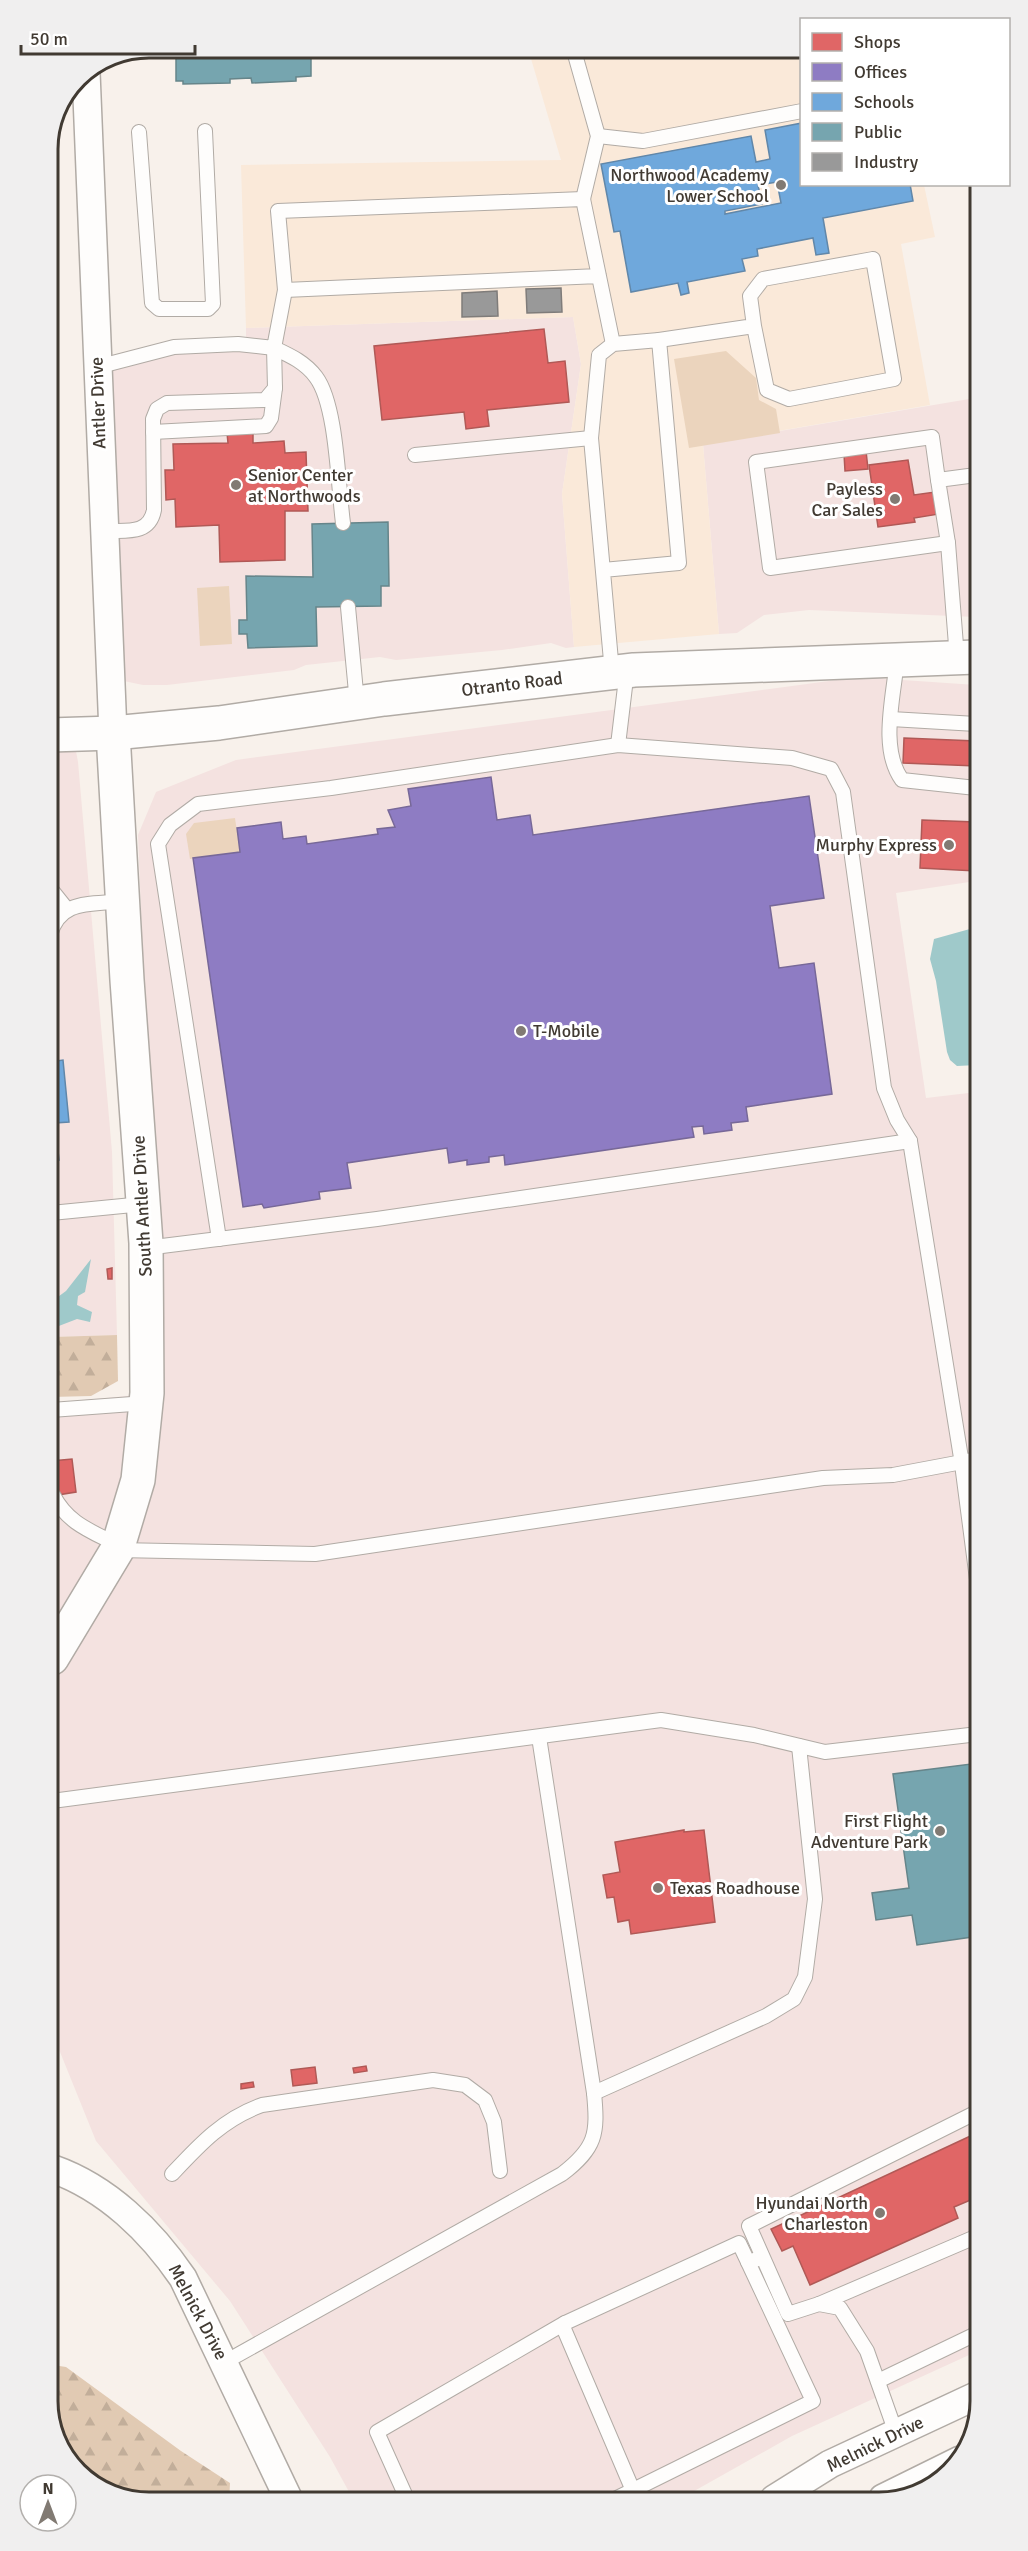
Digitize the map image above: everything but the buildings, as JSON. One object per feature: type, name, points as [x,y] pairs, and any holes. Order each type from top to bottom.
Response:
[{"type":"street","name":"Antler Drive","points":[[86,84],[113,733]]},
{"type":"street","name":"Otranto Road","points":[[59,735],[113,733],[219,723],[357,703],[620,671],[966,658]]},
{"type":"street","name":"South Antler Drive","points":[[59,1646],[118,1547],[138,1480],[146,1403],[146,1248],[113,733]]},
{"type":"street","name":"Melnick Drive","points":[[59,2172],[99,2192],[136,2221],[168,2255],[183,2278],[225,2362],[285,2492]]},
{"type":"street","name":"Melnick Drive","points":[[785,2492],[830,2464],[970,2399]]},
{"type":"street","points":[[898,2490],[937,2471]]},
{"type":"lane","points":[[577,59],[594,112],[598,136],[583,199],[613,344]]},
{"type":"lane","points":[[598,136],[643,141],[800,111]]},
{"type":"lane","points":[[140,132],[152,303],[159,309],[208,309],[213,304],[205,131]]},
{"type":"lane","points":[[153,432],[266,426],[271,418],[275,388],[274,348],[285,290],[278,211],[583,199]]},
{"type":"lane","points":[[873,259],[894,379],[789,399],[767,390],[754,326],[750,296],[763,279],[873,259]]},
{"type":"lane","points":[[285,290],[599,276]]},
{"type":"lane","points":[[618,745],[620,671],[603,570],[591,438],[599,355],[613,344],[659,340],[754,326]]},
{"type":"lane","points":[[603,570],[679,563],[659,340]]},
{"type":"lane","points":[[97,367],[174,348],[208,344],[274,348],[299,360],[316,377],[327,399],[343,523]]},
{"type":"lane","points":[[103,531],[143,529],[152,522],[154,510],[153,419],[157,409],[167,403],[265,400],[275,388]]},
{"type":"lane","points":[[948,543],[770,568],[756,462],[932,437],[966,658]]},
{"type":"lane","points":[[415,455],[591,438]]},
{"type":"lane","points":[[938,480],[970,476]]},
{"type":"lane","points":[[348,607],[357,703]]},
{"type":"lane","points":[[897,659],[891,719],[893,767],[902,780],[970,787]]},
{"type":"lane","points":[[891,719],[970,724]]},
{"type":"lane","points":[[219,1239],[158,844],[170,825],[198,804],[331,788],[618,745],[792,758],[831,769],[843,792],[884,1088],[897,1120],[910,1141],[970,1526]]},
{"type":"lane","points":[[59,899],[66,908]]},
{"type":"lane","points":[[59,914],[66,908],[123,901]]},
{"type":"lane","points":[[146,1248],[910,1141]]},
{"type":"lane","points":[[59,1212],[143,1204]]},
{"type":"lane","points":[[59,1409],[146,1403]]},
{"type":"lane","points":[[59,1507],[73,1521],[118,1547],[315,1554],[823,1478],[893,1475],[970,1462]]},
{"type":"lane","points":[[962,1464],[970,1466]]},
{"type":"lane","points":[[59,1800],[661,1720],[754,1735],[825,1752],[970,1735]]},
{"type":"lane","points":[[225,2362],[562,2174],[582,2158],[592,2141],[596,2120],[594,2093],[539,1737]]},
{"type":"lane","points":[[594,2093],[766,2016],[794,1999],[805,1977],[815,1899],[799,1746]]},
{"type":"lane","points":[[172,2174],[212,2132],[240,2113],[262,2105],[433,2080],[465,2085],[485,2100],[494,2122],[500,2170]]},
{"type":"lane","points":[[641,2492],[813,2401],[754,2260],[749,2226],[970,2116]]},
{"type":"lane","points":[[404,2492],[377,2432],[566,2323],[739,2243],[754,2260],[788,2314],[819,2304],[970,2239]]},
{"type":"lane","points":[[819,2304],[840,2308],[867,2351],[896,2433]]},
{"type":"lane","points":[[566,2323],[564,2330],[634,2492]]},
{"type":"lane","points":[[878,2381],[970,2337]]},
{"type":"shaded area","points":[[531,59],[800,59],[800,186],[924,186],[935,237],[901,244],[930,405],[703,444],[719,634],[574,647],[562,494],[581,364],[573,317],[246,328],[241,165],[561,160]]},
{"type":"shaded area","points":[[573,317],[581,364],[562,494],[574,647],[566,648],[551,643],[396,660],[380,657],[167,685],[143,685],[119,680],[97,367],[142,354],[246,345],[246,328]]},
{"type":"shaded area","points":[[726,351],[756,378],[759,400],[776,409],[780,433],[689,448],[674,359]]},
{"type":"shaded area","points":[[970,399],[970,617],[809,610],[764,615],[737,633],[719,634],[703,444]]},
{"type":"shaded area","points":[[229,586],[232,644],[200,646],[197,588]]},
{"type":"shaded area","points":[[859,677],[970,685],[970,882],[896,893],[926,1098],[970,1093],[970,2355],[792,2436],[692,2492],[349,2492],[330,2457],[230,2301],[96,2141],[59,2049],[59,1402],[160,1393],[138,835],[156,792],[236,760]]},
{"type":"shaded area","points":[[59,735],[73,735],[78,762],[112,1152],[117,1335],[59,1337]]},
{"type":"shaded area","points":[[235,818],[240,852],[190,859],[186,834],[194,823]]},
{"type":"green space","points":[[117,1335],[118,1381],[91,1396],[59,1397],[59,1337]]},
{"type":"green space","points":[[59,2366],[66,2367],[181,2451],[230,2483],[230,2492],[144,2492],[115,2486],[94,2474],[74,2452],[63,2431],[60,2419]]},
{"type":"water","points":[[970,929],[970,1065],[957,1066],[950,1060],[947,1052],[936,981],[930,959],[934,939]]},
{"type":"water","points":[[91,1259],[85,1292],[78,1296],[77,1305],[92,1312],[90,1322],[77,1319],[59,1326],[59,1296],[66,1291]]},
{"type":"place","name":"Northwood Academy Lower School","points":[[781,185]]},
{"type":"place","name":"Senior Center at Northwoods","points":[[236,485]]},
{"type":"place","name":"Payless Car Sales","points":[[895,499]]},
{"type":"place","name":"Murphy Express","points":[[949,845]]},
{"type":"place","name":"T-Mobile","points":[[521,1031]]},
{"type":"place","name":"First Flight Adventure Park","points":[[940,1831]]},
{"type":"place","name":"Texas Roadhouse","points":[[658,1888]]},
{"type":"place","name":"Hyundai North Charleston","points":[[880,2213]]}]
